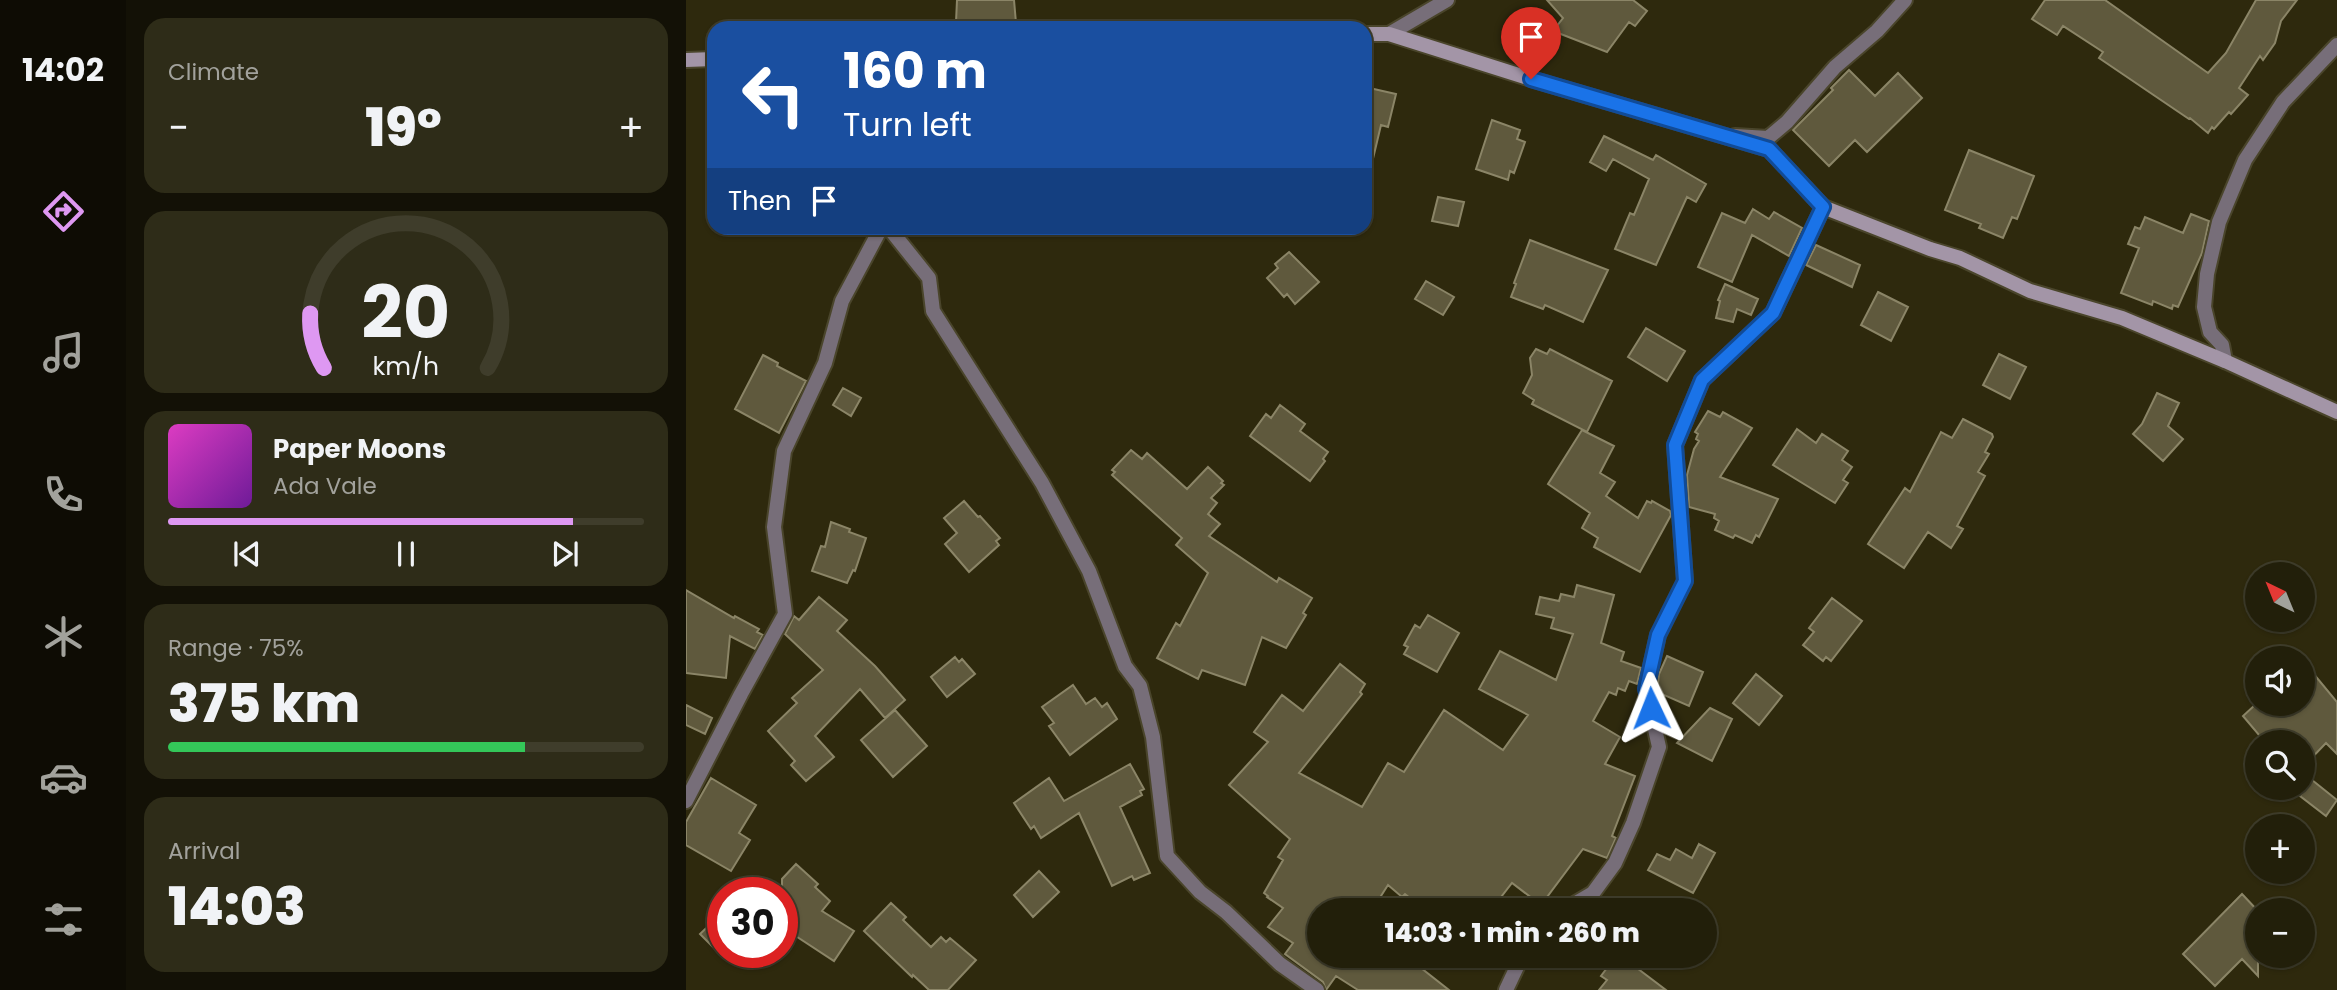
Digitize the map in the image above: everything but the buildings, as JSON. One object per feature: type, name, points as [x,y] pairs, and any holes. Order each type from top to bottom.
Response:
[{"type":"main road","points":[[1372,34],[1389,34],[1543,83],[1769,149],[1823,207],[1930,250],[1960,258],[2030,291],[2122,318],[2337,412]]},
{"type":"main road","points":[[686,60],[707,59]]},
{"type":"street","points":[[1389,34],[1447,0]]},
{"type":"street","points":[[1723,135],[1768,138],[1787,122],[1835,67],[1877,30],[1905,0]]},
{"type":"street","points":[[2225,361],[2222,345],[2210,332],[2204,307],[2207,274],[2219,222],[2245,160],[2283,102],[2337,45]]},
{"type":"street","points":[[1584,898],[1593,893],[1615,863],[1633,823],[1659,747],[1646,689],[1658,635],[1685,581],[1675,445],[1702,380],[1773,313],[1823,207]]},
{"type":"street","points":[[686,802],[785,614],[774,527],[783,451],[825,363],[842,301],[877,235]]},
{"type":"street","points":[[894,235],[929,278],[933,310],[1042,483],[1089,571],[1125,666],[1140,686],[1153,737],[1167,856],[1200,892],[1226,912],[1280,964],[1317,990]]},
{"type":"street","points":[[1506,990],[1516,968]]},
{"type":"route","points":[[1531,79],[1769,149],[1823,207],[1773,313],[1702,380],[1675,445],[1685,581],[1658,635],[1646,689],[1651,708]]}]
